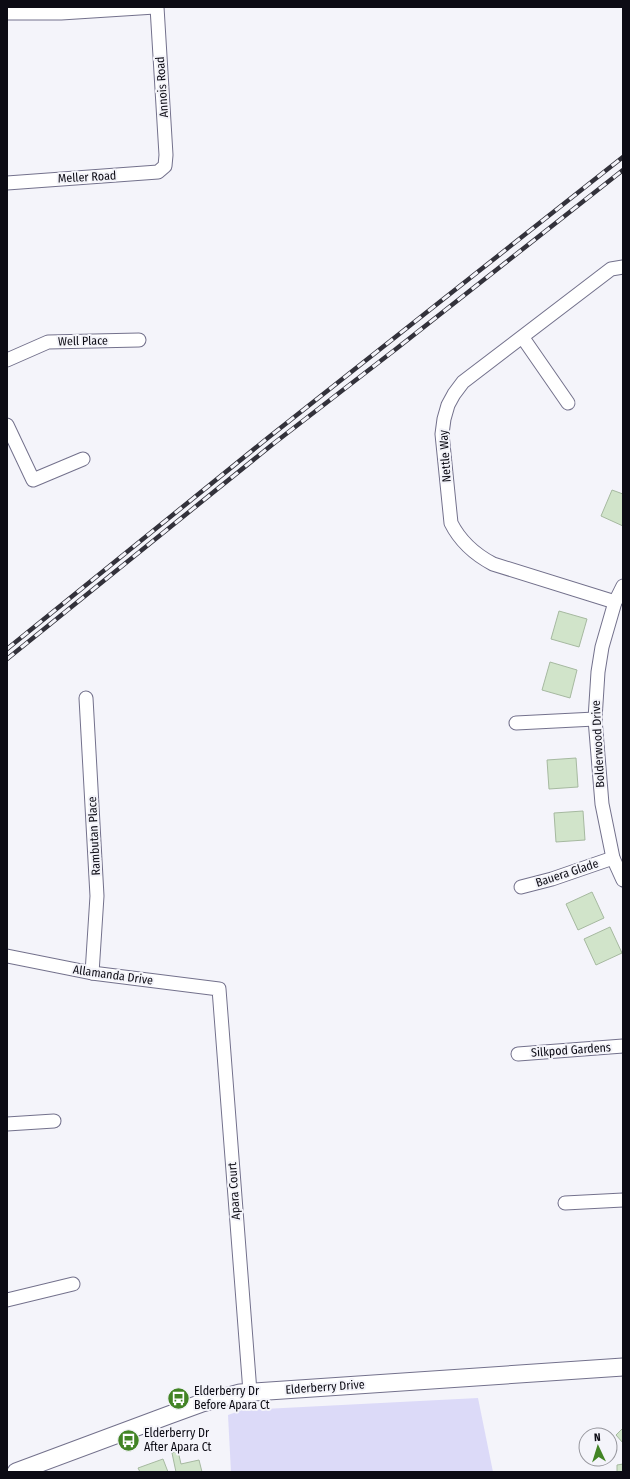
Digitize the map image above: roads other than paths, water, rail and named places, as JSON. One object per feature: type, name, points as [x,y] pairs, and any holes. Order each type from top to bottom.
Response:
[{"type":"street","points":[[7,13],[61,13],[156,7]]},
{"type":"street","name":"Annois Road","points":[[156,7],[166,155],[165,166]]},
{"type":"street","name":"Meller Road","points":[[7,183],[158,172],[165,166]]},
{"type":"street","name":"Nettle Way","points":[[614,602],[493,564],[477,554],[464,541],[451,523],[442,434],[448,405],[463,382],[523,338],[611,269],[623,267]]},
{"type":"street","points":[[523,338],[568,403]]},
{"type":"street","name":"Well Place","points":[[7,360],[48,342],[139,340]]},
{"type":"street","points":[[7,425],[33,480],[83,459]]},
{"type":"street","name":"Bolderwood Drive","points":[[623,586],[614,602],[602,647],[598,672],[595,719],[602,804],[613,858],[623,880]]},
{"type":"street","name":"Rambutan Place","points":[[86,698],[97,896],[92,973]]},
{"type":"street","points":[[516,723],[595,719]]},
{"type":"street","name":"Bauera Glade","points":[[522,887],[552,879],[613,858]]},
{"type":"street","name":"Allamanda Drive","points":[[7,956],[92,973],[219,990]]},
{"type":"street","name":"Apara Court","points":[[219,990],[250,1392]]},
{"type":"street","name":"Silkpod Gardens","points":[[518,1054],[623,1046]]},
{"type":"street","points":[[7,1124],[54,1121]]},
{"type":"street","points":[[565,1203],[623,1200]]},
{"type":"street","points":[[7,1300],[73,1284]]},
{"type":"street","name":"Elderberry Drive","points":[[16,1472],[202,1403],[230,1395],[250,1392],[623,1367]]},
{"type":"railway","points":[[7,649],[269,437],[623,157]]},
{"type":"railway","points":[[7,659],[273,444],[623,170]]},
{"type":"place","name":"Elderberry Dr Before Apara Ct","points":[[179,1398]]},
{"type":"place","name":"Elderberry Dr After Apara Ct","points":[[129,1440]]}]
